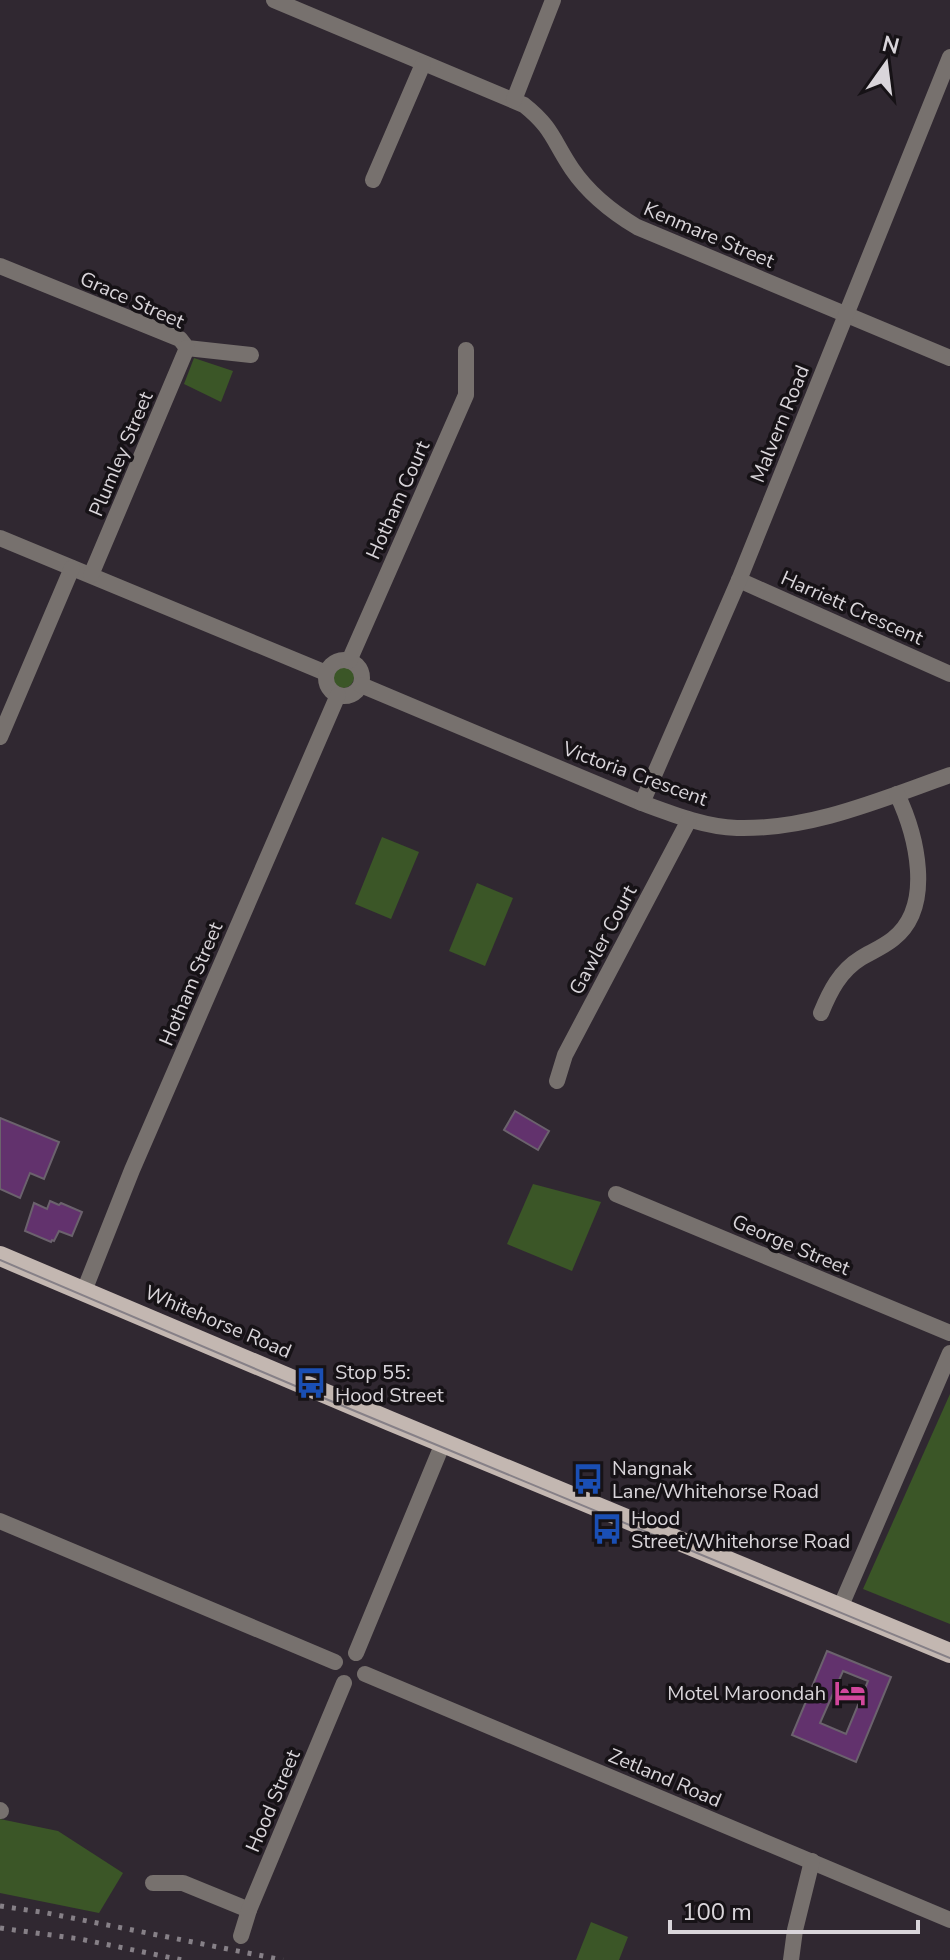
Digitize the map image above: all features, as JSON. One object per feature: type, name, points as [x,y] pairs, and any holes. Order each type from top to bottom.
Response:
[{"type":"main road","name":"Whitehorse Road","points":[[0,1256],[950,1653]]},
{"type":"street","name":"Kenmare Street","points":[[274,0],[514,100],[543,120],[572,169],[614,213],[637,227],[950,358]]},
{"type":"street","points":[[514,100],[553,0]]},
{"type":"street","name":"Malvern Road","points":[[642,803],[739,580],[950,57]]},
{"type":"street","points":[[373,180],[423,64]]},
{"type":"street","name":"Grace Street","points":[[0,266],[180,339],[187,348],[251,355]]},
{"type":"street","name":"Plumley Street","points":[[91,575],[187,348]]},
{"type":"street","name":"Hotham Court","points":[[349,661],[466,395],[466,350]]},
{"type":"street","points":[[0,538],[326,673]]},
{"type":"street","points":[[0,737],[72,568]]},
{"type":"street","name":"Harriett Crescent","points":[[739,580],[950,674]]},
{"type":"street","points":[[349,661],[360,671],[361,685],[351,695],[338,695],[328,687],[326,673],[335,663],[349,661]]},
{"type":"street","name":"Victoria Crescent","points":[[361,685],[642,803],[689,820],[736,828],[813,821],[950,775]]},
{"type":"street","name":"Hotham Street","points":[[84,1291],[137,1158],[338,695]]},
{"type":"street","points":[[821,1013],[828,995],[845,971],[902,931],[916,900],[917,861],[913,831],[897,794]]},
{"type":"street","name":"Gawler Court","points":[[557,1081],[565,1055],[689,820]]},
{"type":"street","name":"George Street","points":[[616,1194],[950,1333]]},
{"type":"street","points":[[840,1608],[950,1353]]},
{"type":"street","points":[[356,1653],[443,1443]]},
{"type":"street","points":[[0,1521],[335,1662]]},
{"type":"street","points":[[356,1653],[366,1664],[365,1674],[359,1682],[344,1683],[336,1677],[335,1662],[342,1654],[356,1653]]},
{"type":"street","name":"Zetland Road","points":[[365,1674],[950,1920]]},
{"type":"street","name":"Hood Street","points":[[241,1936],[344,1683]]},
{"type":"street","points":[[791,1960],[812,1861]]},
{"type":"street","points":[[153,1883],[183,1883],[249,1910]]},
{"type":"green space","points":[[194,358],[233,371],[221,402],[184,384]]},
{"type":"green space","points":[[339,666],[347,666],[354,677],[347,688],[339,688],[332,681],[332,673]]},
{"type":"green space","points":[[382,837],[419,852],[391,919],[355,904]]},
{"type":"green space","points":[[477,883],[513,898],[485,966],[449,951]]},
{"type":"green space","points":[[533,1184],[601,1202],[572,1271],[507,1244]]},
{"type":"green space","points":[[950,1394],[950,1624],[863,1589]]},
{"type":"green space","points":[[0,1819],[58,1831],[123,1873],[99,1913],[0,1893]]},
{"type":"green space","points":[[591,1922],[628,1937],[619,1960],[576,1960]]},
{"type":"building","points":[[515,1111],[549,1131],[538,1150],[504,1130]]},
{"type":"building","points":[[0,1118],[59,1142],[44,1179],[30,1173],[20,1198],[0,1189]]},
{"type":"building","points":[[50,1201],[82,1212],[72,1236],[59,1231],[51,1242],[25,1231],[34,1203],[47,1209]]},
{"type":"building","points":[[827,1651],[891,1677],[856,1762],[792,1735]],"holes":[[[843,1671],[868,1681],[846,1734],[820,1723]]]},
{"type":"tram line","points":[[0,1260],[950,1658]]},
{"type":"railway","points":[[0,1906],[283,1960]]},
{"type":"railway","points":[[0,1928],[80,1939],[182,1960]]},
{"type":"place","name":"Stop 55: Hood Street","points":[[311,1383]]},
{"type":"place","name":"Nangnak Lane/Whitehorse Road","points":[[588,1479]]},
{"type":"place","name":"Hood Street/Whitehorse Road","points":[[607,1529]]},
{"type":"place","name":"Motel Maroondah","points":[[850,1693]]}]
